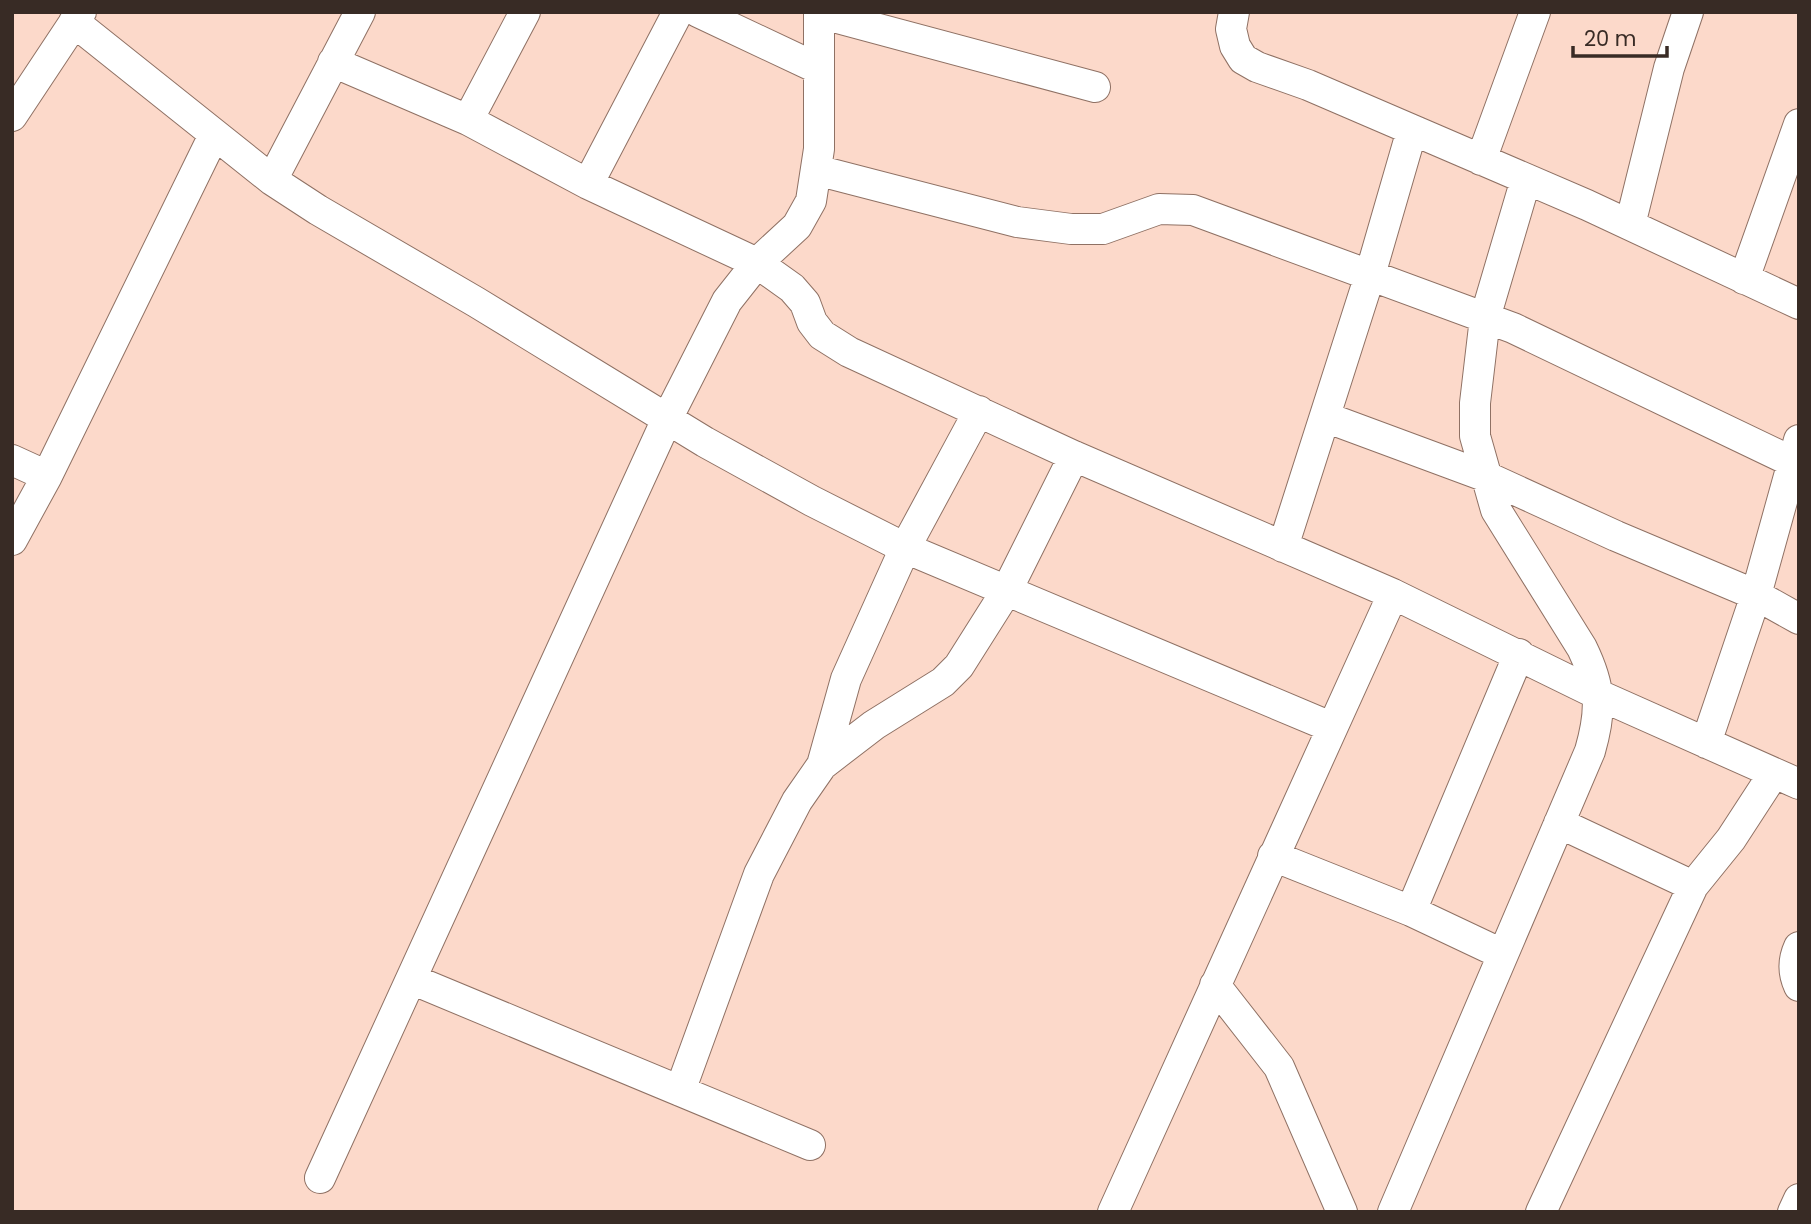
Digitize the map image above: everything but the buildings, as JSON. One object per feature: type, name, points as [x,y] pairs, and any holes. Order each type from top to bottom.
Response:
[{"type":"street","points":[[272,180],[360,12]]},
{"type":"street","points":[[468,120],[525,12]]},
{"type":"street","points":[[588,184],[678,12]]},
{"type":"street","points":[[698,12],[819,69]]},
{"type":"street","points":[[1234,12],[1231,29],[1235,46],[1244,59],[1257,67],[1308,85],[1526,179],[1799,304]]},
{"type":"street","points":[[1481,160],[1535,12]]},
{"type":"street","points":[[1630,225],[1669,68],[1688,12]]},
{"type":"street","points":[[320,1178],[667,418],[727,301],[757,263],[797,226],[811,201],[819,149],[820,13],[1095,87]]},
{"type":"street","points":[[12,116],[77,17],[214,135],[272,180],[667,418],[812,501],[905,548],[1331,727]]},
{"type":"street","points":[[333,62],[468,120],[588,184],[757,263],[792,288],[805,303],[812,322],[822,335],[849,352],[1074,456],[1393,594],[1599,695],[1786,779],[1731,839],[1693,886],[1541,1212]]},
{"type":"street","points":[[1744,279],[1799,124]]},
{"type":"street","points":[[1283,547],[1370,275],[1412,130]]},
{"type":"street","points":[[12,540],[47,476],[214,135]]},
{"type":"street","points":[[816,170],[1017,222],[1071,229],[1103,229],[1159,209],[1193,210],[1513,328],[1796,456],[1756,595],[1706,743]]},
{"type":"street","points":[[1393,1212],[1596,732],[1599,695],[1592,667],[1496,510],[1475,436],[1475,403],[1485,318],[1526,179]]},
{"type":"street","points":[[680,1091],[760,874],[797,802],[822,765],[846,679],[905,548],[979,411]]},
{"type":"street","points":[[1325,417],[1487,477],[1616,536],[1756,595],[1799,619]]},
{"type":"street","points":[[822,765],[874,726],[943,682],[959,666],[1007,590],[1074,456]]},
{"type":"street","points":[[12,460],[47,476]]},
{"type":"street","points":[[1113,1212],[1393,594]]},
{"type":"street","points":[[1411,911],[1519,654]]},
{"type":"street","points":[[1559,823],[1693,886]]},
{"type":"street","points":[[1273,856],[1411,911],[1502,954]]},
{"type":"street","points":[[1799,947],[1794,975],[1799,986]]},
{"type":"street","points":[[411,979],[810,1145]]},
{"type":"street","points":[[1215,985],[1279,1067],[1342,1212]]},
{"type":"street","points":[[1793,1212],[1799,1199]]}]
